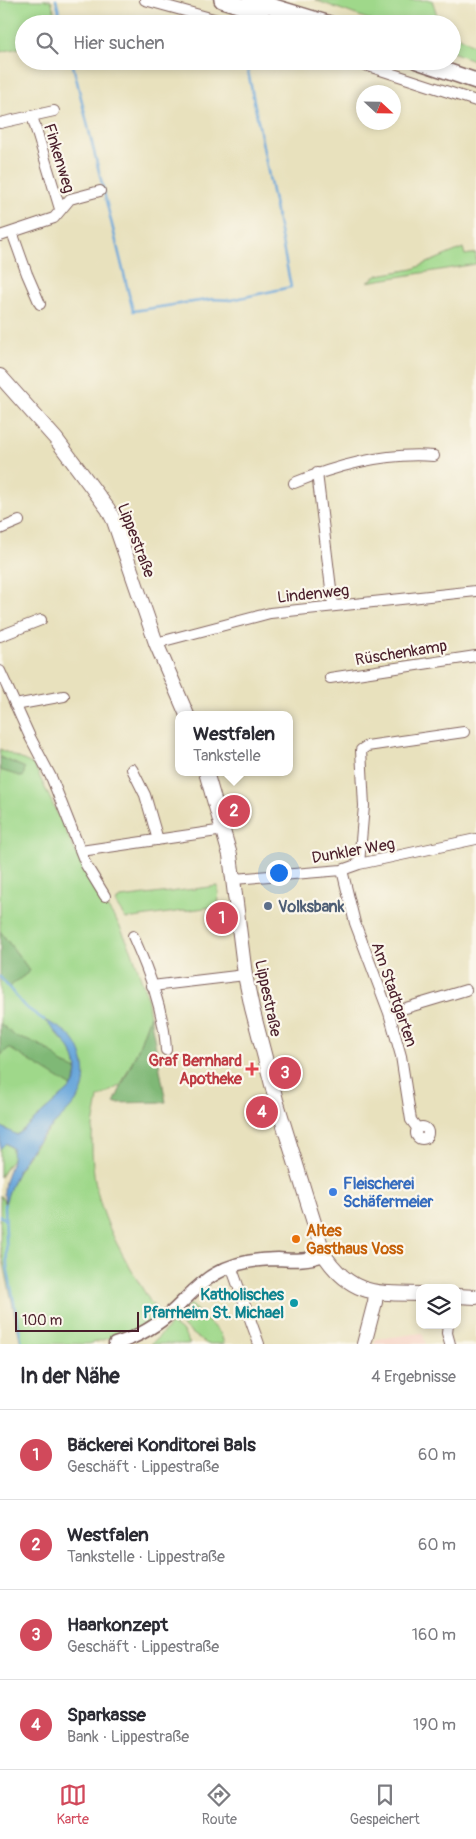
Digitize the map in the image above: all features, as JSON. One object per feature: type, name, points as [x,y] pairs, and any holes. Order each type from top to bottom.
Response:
[{"type":"main road","points":[[222,0],[271,15]]},
{"type":"main road","points":[[252,0],[301,15]]},
{"type":"main road","points":[[461,67],[476,72]]},
{"type":"main road","points":[[444,70],[476,81]]},
{"type":"main road","name":"Lippestraße","points":[[0,377],[56,439],[108,509],[114,521],[156,642],[184,711]]},
{"type":"main road","name":"Lippestraße","points":[[207,776],[230,854],[244,975],[276,1100],[324,1255]]},
{"type":"main road","points":[[324,1255],[332,1268],[357,1287],[376,1293],[416,1294]]},
{"type":"main road","points":[[364,1344],[376,1302],[376,1293]]},
{"type":"main road","points":[[461,1296],[476,1297]]},
{"type":"street","points":[[145,0],[199,15]]},
{"type":"street","points":[[381,70],[476,101]]},
{"type":"street","points":[[0,123],[54,111]]},
{"type":"street","name":"Finkenweg","points":[[32,116],[60,209]]},
{"type":"street","name":"Finkenweg","points":[[0,236],[54,218],[70,199],[100,190]]},
{"type":"street","points":[[12,232],[40,304]]},
{"type":"street","points":[[294,483],[318,473],[380,458],[434,456]]},
{"type":"street","points":[[318,473],[333,605]]},
{"type":"street","points":[[0,530],[19,521]]},
{"type":"street","name":"Lindenweg","points":[[156,642],[270,613],[476,591]]},
{"type":"street","points":[[0,636],[41,620]]},
{"type":"street","name":"Rüschenkamp","points":[[330,678],[476,656]]},
{"type":"street","points":[[0,671],[30,738],[52,779],[86,865],[105,896]]},
{"type":"street","points":[[15,705],[64,696]]},
{"type":"street","points":[[359,864],[364,806],[361,750],[367,746],[464,732]]},
{"type":"street","points":[[132,769],[145,795],[158,840]]},
{"type":"street","points":[[81,851],[224,830]]},
{"type":"street","name":"Dunkler Weg","points":[[234,880],[342,870],[359,864],[476,839]]},
{"type":"street","name":"Am Stadtgarten","points":[[342,870],[355,923],[389,1013],[401,1056],[411,1120],[417,1128]]},
{"type":"street","points":[[132,936],[152,986],[164,1025],[166,1050]]},
{"type":"street","points":[[152,986],[244,975]]},
{"type":"street","points":[[389,1013],[466,990]]},
{"type":"street","points":[[115,1344],[132,1339],[155,1326],[174,1310],[194,1288],[214,1274],[231,1266],[276,1259],[308,1260],[324,1255]]},
{"type":"street","points":[[231,1266],[259,1344]]},
{"type":"street","points":[[448,1329],[450,1344]]},
{"type":"shaded area","points":[[422,1333],[426,1344],[374,1344],[376,1339]]},
{"type":"green space","points":[[0,0],[51,0],[55,15],[15,15],[15,49],[0,52]]},
{"type":"green space","points":[[315,0],[432,0],[437,15],[356,15]]},
{"type":"green space","points":[[461,38],[476,47],[476,61],[461,55]]},
{"type":"green space","points":[[463,248],[465,255],[476,253],[476,264],[367,282],[378,275],[413,269]]},
{"type":"green space","points":[[0,749],[34,765],[91,884],[118,923],[131,949],[147,996],[150,1016],[138,1049],[121,1085],[98,1098],[92,1140],[96,1187],[109,1226],[128,1264],[151,1303],[160,1312],[135,1330],[89,1344],[21,1344],[0,1245],[0,1195],[5,1203],[18,1172],[35,1146],[79,1098],[80,1052],[54,1031],[69,1047],[75,1059],[77,1070],[72,1087],[17,1135],[0,1126],[0,977],[9,987],[30,971],[0,931],[0,770],[22,776],[25,768],[0,757]]},
{"type":"green space","points":[[0,757],[25,768],[23,777],[0,770]]},
{"type":"green space","points":[[218,886],[219,906],[126,919],[116,904],[117,900],[121,898]]},
{"type":"green space","points":[[0,931],[30,971],[9,987],[0,977]]},
{"type":"green space","points":[[150,1016],[166,1102],[114,1103],[138,1049]]},
{"type":"green space","points":[[0,1023],[16,1037],[36,1043],[51,1052],[63,1064],[77,1070],[72,1087],[9,1048],[0,1056]]},
{"type":"green space","points":[[5,1143],[12,1148],[13,1157],[0,1177],[0,1149]]},
{"type":"green space","points":[[190,1304],[221,1334],[224,1344],[207,1344],[175,1321]]},
{"type":"green space","points":[[172,1324],[183,1332],[190,1344],[151,1344]]},
{"type":"water","points":[[44,1020],[67,1033],[77,1045],[83,1060],[84,1083],[75,1103],[42,1136],[27,1156],[14,1179],[5,1204],[4,1185],[11,1162],[12,1148],[6,1143],[0,1149],[0,1126],[17,1135],[72,1087],[76,1077],[75,1059],[70,1050]]},
{"type":"waterway","points":[[56,0],[60,15]]},
{"type":"waterway","points":[[74,70],[133,311],[213,299],[231,300],[291,287],[248,70]]},
{"type":"waterway","points":[[0,977],[24,1006],[44,1020]]},
{"type":"waterway","points":[[5,1204],[7,1266],[22,1344]]},
{"type":"waterway","points":[[0,1216],[5,1219]]},
{"type":"place","name":"Westfalen","points":[[234,811]]},
{"type":"place","name":"Volksbank","points":[[268,906]]},
{"type":"place","name":"Bäckerei Konditorei Bals","points":[[222,918]]},
{"type":"place","name":"Graf Bernhard Apotheke","points":[[252,1069]]},
{"type":"place","name":"Haarkonzept","points":[[285,1073]]},
{"type":"place","name":"Sparkasse","points":[[262,1112]]},
{"type":"place","name":"Fleischerei Schäfermeier","points":[[333,1192]]},
{"type":"place","name":"Altes Gasthaus Voss","points":[[296,1239]]},
{"type":"place","name":"Katholisches Pfarrheim St. Michael","points":[[294,1303]]}]
